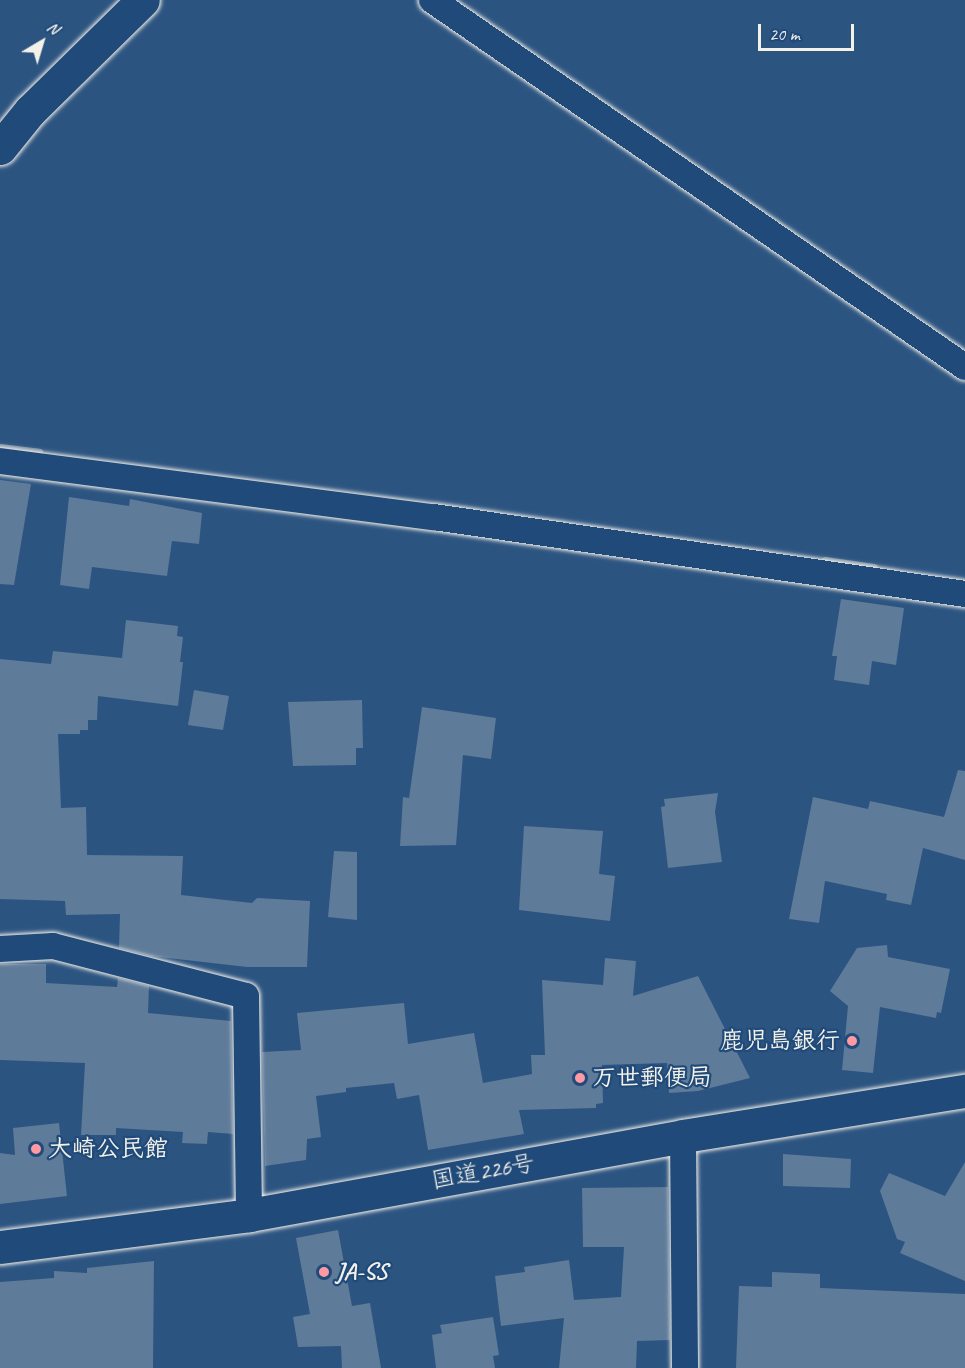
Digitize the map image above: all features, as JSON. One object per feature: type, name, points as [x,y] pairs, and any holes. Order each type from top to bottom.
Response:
[{"type":"main road","points":[[0,147],[30,111],[143,0]]},
{"type":"main road","name":"国道226号","points":[[0,1247],[249,1215],[683,1136],[965,1091]]},
{"type":"street","points":[[432,0],[965,367]]},
{"type":"street","points":[[0,460],[434,517],[965,594]]},
{"type":"street","points":[[0,949],[53,946],[246,996],[249,1215]]},
{"type":"street","points":[[683,1136],[686,1368]]},
{"type":"building","points":[[0,480],[31,484],[14,585],[0,584]]},
{"type":"building","points":[[69,497],[129,506],[130,499],[202,513],[199,544],[172,541],[167,576],[92,567],[89,589],[60,585]]},
{"type":"building","points":[[841,599],[904,608],[896,665],[872,661],[869,685],[834,680],[837,656],[832,656]]},
{"type":"building","points":[[126,620],[178,626],[177,636],[183,637],[180,662],[183,662],[178,706],[98,696],[97,720],[88,720],[88,730],[80,730],[80,734],[58,734],[61,808],[86,807],[87,855],[183,856],[181,895],[252,903],[257,898],[310,901],[307,967],[247,967],[151,956],[119,948],[120,914],[66,915],[65,901],[0,899],[0,659],[51,664],[53,651],[122,658]]},
{"type":"building","points":[[194,690],[229,696],[223,730],[188,725]]},
{"type":"building","points":[[362,700],[363,748],[356,748],[356,765],[293,766],[288,702]]},
{"type":"building","points":[[422,707],[496,718],[491,759],[463,755],[456,845],[400,846],[403,797],[409,798]]},
{"type":"building","points":[[958,770],[965,771],[965,860],[923,848],[911,905],[886,900],[887,894],[825,881],[819,923],[789,919],[813,797],[868,809],[870,801],[944,817]]},
{"type":"building","points":[[718,793],[715,812],[722,862],[668,868],[661,807],[665,806],[664,799]]},
{"type":"building","points":[[524,826],[603,831],[599,874],[615,876],[610,921],[519,910]]},
{"type":"building","points":[[334,851],[357,852],[357,920],[328,917]]},
{"type":"building","points":[[887,945],[888,957],[950,969],[941,1013],[937,1012],[936,1018],[880,1007],[873,1073],[842,1070],[848,1006],[830,991],[857,948]]},
{"type":"building","points":[[605,958],[636,961],[633,996],[698,976],[750,1078],[698,1091],[669,1093],[667,1063],[602,1065],[603,1103],[596,1104],[596,1108],[519,1110],[524,1134],[428,1150],[419,1095],[397,1099],[394,1083],[346,1088],[346,1092],[316,1096],[321,1137],[307,1139],[306,1160],[265,1166],[262,1052],[301,1050],[297,1013],[404,1003],[408,1044],[474,1033],[483,1083],[532,1074],[531,1055],[545,1055],[542,980],[603,985]]},
{"type":"building","points":[[0,964],[46,964],[46,983],[117,987],[118,978],[149,986],[148,1013],[231,1021],[233,1134],[208,1132],[207,1144],[182,1143],[183,1132],[116,1128],[116,1135],[81,1135],[85,1063],[0,1060]]},
{"type":"building","name":"大崎公民館","points":[[59,1123],[67,1196],[0,1204],[0,1153],[15,1155],[13,1128]]},
{"type":"building","points":[[783,1154],[851,1159],[850,1188],[783,1186]]},
{"type":"building","points":[[965,1162],[965,1281],[900,1253],[905,1242],[897,1239],[880,1191],[889,1173],[945,1196]]},
{"type":"building","points":[[668,1187],[670,1340],[637,1341],[636,1368],[559,1368],[564,1318],[501,1326],[495,1276],[525,1272],[524,1267],[569,1260],[574,1300],[621,1297],[624,1247],[583,1247],[582,1188]]},
{"type":"building","points":[[338,1230],[352,1306],[370,1303],[381,1368],[342,1368],[341,1346],[298,1347],[293,1317],[310,1314],[296,1238]]},
{"type":"building","points":[[154,1261],[153,1368],[0,1368],[0,1282],[54,1278],[54,1271],[87,1273],[87,1268]]},
{"type":"building","points":[[772,1272],[820,1274],[820,1288],[965,1294],[965,1368],[736,1368],[739,1286],[772,1287]]},
{"type":"building","points":[[493,1317],[499,1355],[493,1356],[495,1368],[436,1368],[432,1335],[442,1333],[440,1325]]},
{"type":"waterway","points":[[0,448],[39,453]]},
{"type":"waterway","points":[[825,561],[874,568]]},
{"type":"place","name":"鹿児島銀行","points":[[852,1041]]},
{"type":"place","name":"万世郵便局","points":[[580,1078]]},
{"type":"place","name":"大崎公民館","points":[[36,1149]]},
{"type":"place","name":"JA-SS","points":[[324,1272]]}]
